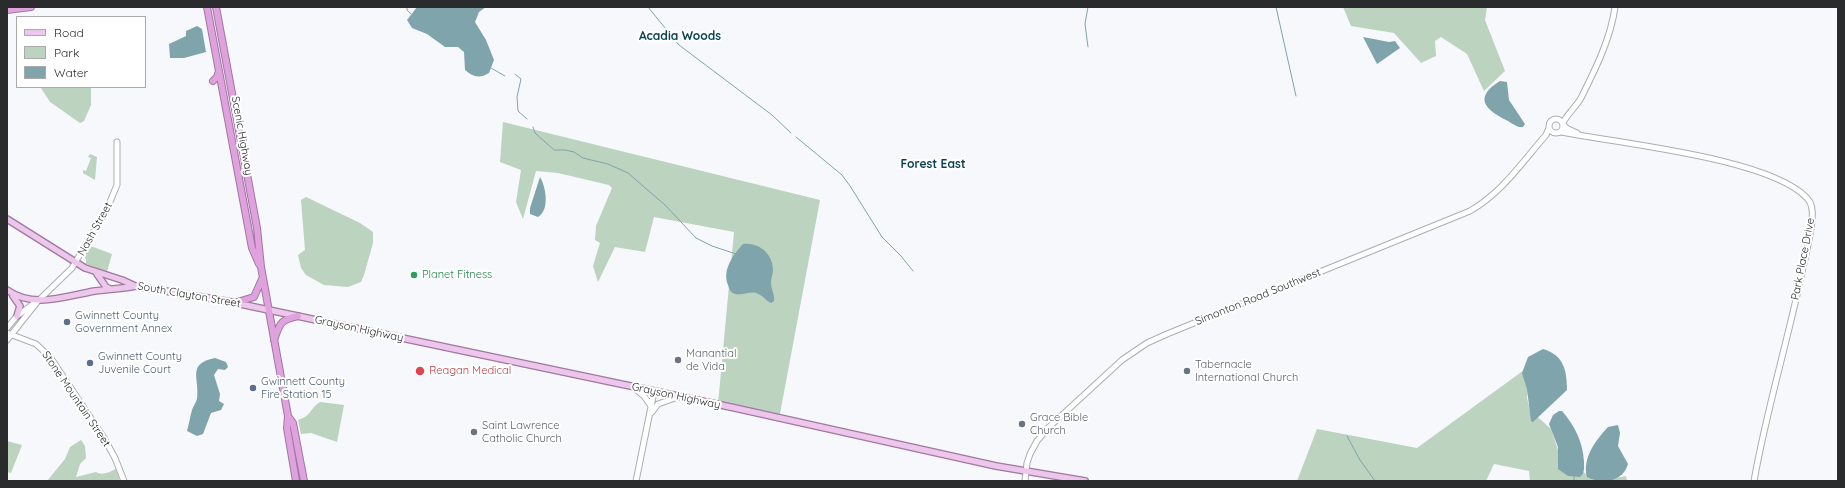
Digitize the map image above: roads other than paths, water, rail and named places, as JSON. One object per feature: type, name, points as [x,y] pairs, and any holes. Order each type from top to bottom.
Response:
[{"type":"highway","points":[[7,10],[31,7]]},
{"type":"highway","name":"Scenic Highway","points":[[207,7],[223,86],[252,248],[261,267]]},
{"type":"highway","name":"Scenic Highway","points":[[216,7],[257,228],[261,267],[268,310],[288,416],[287,428],[296,481]]},
{"type":"highway","points":[[219,67],[217,77],[213,81],[223,86]]},
{"type":"highway","points":[[234,303],[250,299],[254,296],[263,278]]},
{"type":"highway","points":[[274,342],[281,322],[285,319],[298,316]]},
{"type":"highway","name":"Scenic Highway","points":[[288,416],[293,423],[304,481]]},
{"type":"highway","points":[[293,462],[300,460]]},
{"type":"main road","name":"South Clayton Street","points":[[7,219],[76,263],[97,274],[122,280],[135,286],[268,310]]},
{"type":"main road","points":[[97,274],[106,287],[110,289]]},
{"type":"main road","points":[[9,292],[27,300],[38,301],[135,286]]},
{"type":"main road","points":[[9,292],[20,306],[17,316]]},
{"type":"main road","name":"Grayson Highway","points":[[268,310],[1025,472],[1084,481]]},
{"type":"street","points":[[1583,93],[1558,119],[1550,121],[1549,128],[1554,133],[1561,132],[1563,124],[1583,93],[1607,39],[1615,7]]},
{"type":"street","points":[[1558,119],[1563,124]]},
{"type":"street","name":"Park Place Drive","points":[[1563,124],[1568,129],[1581,135]]},
{"type":"street","name":"Simonton Road Southwest","points":[[1524,163],[1546,135],[1549,128]]},
{"type":"street","name":"Park Place Drive","points":[[1561,132],[1705,158],[1758,171],[1796,189],[1808,198],[1812,207],[1809,243],[1767,417],[1754,481]]},
{"type":"street","name":"Simonton Road Southwest","points":[[1025,481],[1025,472],[1032,450],[1044,432],[1114,367],[1138,348],[1167,334],[1470,210],[1503,186],[1554,133]]},
{"type":"street","name":"Nash Street","points":[[7,340],[9,334],[38,301],[64,277],[76,263],[117,189],[117,142]]},
{"type":"street","name":"Nash Street","points":[[7,328],[17,316],[38,301]]},
{"type":"street","name":"Stone Mountain Street","points":[[9,334],[36,344],[50,357],[104,438],[115,458],[124,481]]},
{"type":"street","points":[[633,387],[644,396],[651,406]]},
{"type":"street","points":[[636,481],[654,392]]},
{"type":"street","points":[[649,416],[654,407],[658,404],[678,397]]},
{"type":"water","points":[[417,7],[486,7],[479,12],[475,22],[486,40],[494,60],[489,73],[479,77],[471,74],[465,70],[464,52],[458,47],[445,47],[427,34],[412,28],[407,20]]},
{"type":"water","points":[[197,26],[202,29],[206,52],[184,58],[170,58],[169,44],[186,36],[186,31]]},
{"type":"water","points":[[1363,37],[1389,42],[1395,41],[1400,48],[1377,64]]},
{"type":"water","points":[[1500,81],[1507,82],[1509,100],[1525,124],[1523,127],[1517,126],[1498,116],[1492,112],[1485,102],[1487,92]]},
{"type":"water","points":[[540,177],[544,186],[546,198],[542,214],[538,217],[530,214],[530,208]]},
{"type":"water","points":[[743,244],[760,247],[771,259],[773,270],[771,285],[774,301],[771,303],[756,293],[735,294],[730,290],[726,274],[727,268],[732,258]]},
{"type":"water","points":[[1543,349],[1556,355],[1563,365],[1566,376],[1567,390],[1533,422],[1531,421],[1527,389],[1522,373],[1528,357]]},
{"type":"water","points":[[215,358],[226,362],[228,367],[225,370],[218,369],[214,375],[220,394],[219,401],[224,404],[221,410],[211,413],[203,434],[197,436],[187,431],[192,410],[197,399],[197,368],[200,364]]},
{"type":"water","points":[[1559,411],[1562,411],[1571,422],[1580,441],[1584,466],[1580,477],[1568,476],[1558,469],[1558,447],[1549,424],[1553,415]]},
{"type":"water","points":[[1618,425],[1620,433],[1618,446],[1628,464],[1625,470],[1622,475],[1611,480],[1599,481],[1587,477],[1586,463],[1591,450],[1608,427]]},
{"type":"waterway","points":[[407,7],[407,10],[411,14]]},
{"type":"waterway","points":[[648,7],[679,45],[772,115],[791,133]]},
{"type":"waterway","points":[[1088,7],[1085,24],[1088,47]]},
{"type":"waterway","points":[[1276,7],[1296,96]]},
{"type":"waterway","points":[[491,68],[505,76]]},
{"type":"waterway","points":[[515,74],[521,79],[517,97],[518,111],[527,119]]},
{"type":"waterway","points":[[533,127],[535,133],[554,150],[574,152],[583,158],[608,164],[628,173],[665,205],[696,238],[712,246],[736,254]]},
{"type":"waterway","points":[[796,137],[842,175],[882,237],[901,256],[913,271]]},
{"type":"waterway","points":[[1347,436],[1360,460],[1375,481]]},
{"type":"place","name":"Planet Fitness","points":[[414,275]]},
{"type":"place","name":"Gwinnett County Government Annex","points":[[67,322]]},
{"type":"place","name":"Manantial de Vida","points":[[678,360]]},
{"type":"place","name":"Gwinnett County Juvenile Court","points":[[90,363]]},
{"type":"place","name":"Reagan Medical","points":[[420,371]]},
{"type":"place","name":"Tabernacle International Church","points":[[1187,371]]},
{"type":"place","name":"Gwinnett County Fire Station 15","points":[[253,388]]},
{"type":"place","name":"Grace Bible Church","points":[[1022,424]]},
{"type":"place","name":"Saint Lawrence Catholic Church","points":[[474,432]]},
{"type":"district","name":"Acadia Woods","points":[[680,36]]},
{"type":"district","name":"Forest East","points":[[933,164]]}]
